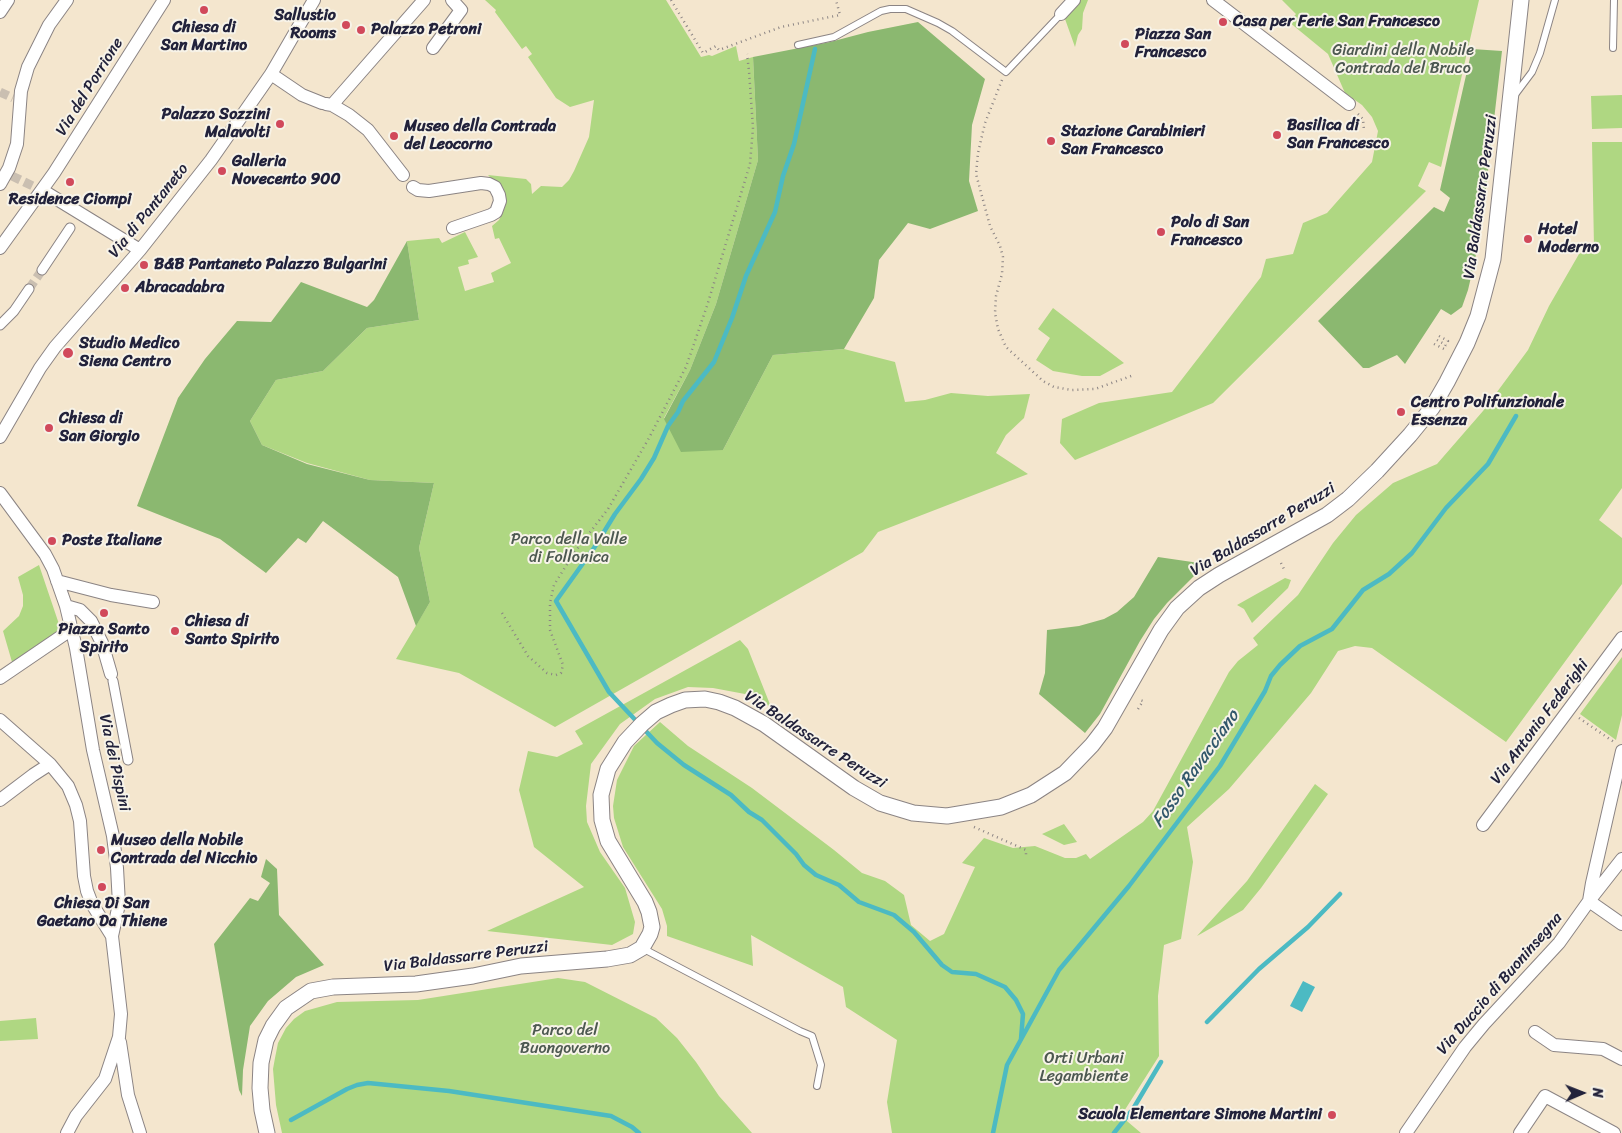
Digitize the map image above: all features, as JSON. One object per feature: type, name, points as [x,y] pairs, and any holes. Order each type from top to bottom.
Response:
[{"type":"street","points":[[0,12],[8,0]]},
{"type":"street","points":[[5,175],[18,139],[16,100],[28,67],[50,25],[67,0]]},
{"type":"street","name":"Via del Porrione","points":[[0,248],[78,136],[164,0]]},
{"type":"street","name":"Via di Pantaneto","points":[[0,437],[50,353],[140,250],[211,160],[271,74],[314,0]]},
{"type":"street","points":[[326,104],[424,0]]},
{"type":"street","points":[[433,48],[462,10],[452,0]]},
{"type":"street","points":[[1061,14],[1074,0]]},
{"type":"street","name":"Via Baldassarre Peruzzi","points":[[267,1133],[260,1088],[261,1063],[266,1040],[286,1008],[311,991],[333,987],[416,984],[473,976],[521,966],[607,959],[630,954],[642,948],[652,927],[649,912],[605,835],[601,811],[602,786],[608,769],[628,737],[656,712],[678,702],[691,699],[712,700],[726,704],[764,724],[854,788],[880,803],[913,813],[938,816],[986,811],[1023,799],[1056,780],[1074,764],[1105,728],[1161,630],[1183,602],[1219,575],[1337,508],[1359,490],[1394,454],[1432,408],[1448,382],[1467,343],[1488,286],[1497,237],[1521,0]]},
{"type":"street","points":[[1216,2],[1349,104]]},
{"type":"street","points":[[271,74],[302,95],[326,104],[355,119],[368,130],[403,175]]},
{"type":"street","points":[[413,187],[418,190],[429,191],[481,183],[495,187],[500,195],[496,212],[453,228]]},
{"type":"street","points":[[40,189],[140,250]]},
{"type":"street","points":[[42,270],[70,228]]},
{"type":"street","points":[[0,325],[14,311],[29,289]]},
{"type":"street","name":"Via dei Pispini","points":[[0,493],[40,546],[57,581],[66,606],[72,629],[93,750],[116,852],[119,904],[112,936],[120,1014],[120,1037],[105,1079],[76,1116],[67,1133]]},
{"type":"street","points":[[57,581],[110,595],[153,602]]},
{"type":"street","points":[[66,606],[80,610],[91,621],[102,643],[112,678],[128,760]]},
{"type":"street","points":[[0,678],[72,629]]},
{"type":"street","name":"Via Antonio Federighi","points":[[1483,824],[1622,638]]},
{"type":"street","points":[[0,720],[50,764],[68,786],[76,805],[82,838],[84,876],[87,890],[92,904],[112,936]]},
{"type":"street","points":[[1620,748],[1589,901],[1622,924]]},
{"type":"street","points":[[0,800],[50,764]]},
{"type":"street","name":"Via Duccio di Buoninsegna","points":[[1406,1133],[1465,1047],[1559,943],[1622,859]]},
{"type":"street","points":[[1535,1032],[1554,1045],[1603,1049],[1622,1059]]},
{"type":"street","points":[[120,1037],[128,1095],[140,1133]]},
{"type":"street","points":[[1520,1133],[1545,1096],[1614,1133]]},
{"type":"lane","points":[[1512,99],[1536,63],[1544,42],[1555,0]]},
{"type":"lane","points":[[1613,48],[1614,0]]},
{"type":"lane","points":[[798,45],[834,37],[882,11],[906,9],[952,31],[1006,72],[1061,14]]},
{"type":"lane","points":[[642,948],[812,1036],[821,1065],[818,1086]]},
{"type":"path","points":[[670,0],[703,53],[716,46],[719,50],[781,27],[840,14],[836,0]]},
{"type":"path","points":[[502,613],[528,656],[548,673],[556,675],[561,673],[563,665],[550,630],[550,603],[554,585],[574,553],[608,509],[649,438],[686,367],[707,306],[750,164],[753,128],[747,54]]},
{"type":"path","points":[[1006,72],[985,123],[978,154],[976,174],[990,226],[1000,246],[1003,258],[1002,274],[996,296],[995,313],[998,329],[1006,347],[1043,381],[1054,387],[1072,390],[1095,389],[1134,375]]},
{"type":"path","points":[[1349,104],[1363,119],[1364,130]]},
{"type":"path","points":[[1439,336],[1448,341],[1445,347]]},
{"type":"path","points":[[1437,340],[1449,351]]},
{"type":"path","points":[[1434,344],[1445,347]]},
{"type":"path","points":[[1281,563],[1284,569]]},
{"type":"path","points":[[1568,710],[1620,748]]},
{"type":"path","points":[[973,827],[1026,850],[1026,858]]},
{"type":"green space","name":"Parco della Valle di Follonica","points":[[485,0],[666,0],[701,57],[712,56],[736,46],[739,61],[753,57],[758,160],[716,304],[690,370],[664,418],[723,450],[773,355],[844,349],[895,362],[905,402],[925,400],[951,393],[988,396],[1030,394],[1024,418],[1006,435],[996,453],[1028,474],[878,532],[863,552],[555,727],[459,673],[396,659],[430,602],[419,548],[434,483],[370,480],[307,463],[262,445],[250,421],[276,380],[323,371],[367,328],[419,320],[407,241],[439,238],[442,243],[465,232],[478,257],[468,260],[469,264],[458,267],[465,291],[494,282],[491,273],[511,263],[499,238],[495,239],[492,226],[499,220],[506,203],[498,185],[488,175],[526,179],[531,184],[532,194],[541,186],[562,187],[569,180],[589,137],[594,100],[570,107],[556,98],[528,57],[532,54],[526,46],[522,49],[495,12],[496,10]]},
{"type":"green space","points":[[1081,0],[1088,0],[1083,13],[1082,29],[1078,35],[1075,47],[1065,19]]},
{"type":"green space","name":"Giardini della Nobile Contrada del Bruco","points":[[1282,0],[1479,0],[1441,167],[1429,162],[1418,186],[1426,191],[1213,403],[1075,460],[1060,443],[1062,419],[1099,403],[1172,392],[1261,277],[1266,259],[1293,254],[1303,223],[1327,213],[1372,162],[1378,131],[1372,117],[1362,105],[1345,93],[1328,54],[1289,22],[1296,14]]},
{"type":"green space","points":[[918,22],[985,79],[972,125],[969,181],[978,211],[930,229],[908,223],[879,260],[874,298],[844,349],[773,355],[723,450],[681,452],[664,419],[690,370],[716,304],[758,160],[753,57]]},
{"type":"green space","points":[[1472,49],[1502,51],[1485,197],[1468,290],[1462,307],[1451,315],[1441,309],[1405,364],[1397,355],[1369,368],[1363,368],[1318,321],[1434,207],[1444,212],[1450,198],[1440,190]]},
{"type":"green space","points":[[1622,95],[1622,128],[1592,129],[1591,96]]},
{"type":"green space","name":"Orti Urbani Legambiente","points":[[1592,142],[1622,142],[1622,488],[1599,520],[1622,538],[1622,584],[1506,742],[1372,648],[1355,646],[1338,651],[1311,693],[1229,789],[1187,827],[1193,862],[1181,939],[1164,945],[1158,996],[1159,1056],[1121,1116],[1141,1133],[892,1133],[887,1102],[897,1040],[846,1007],[843,987],[751,935],[753,966],[667,936],[667,926],[662,909],[623,847],[614,818],[613,806],[617,780],[634,746],[660,722],[688,746],[752,788],[862,873],[885,881],[904,895],[911,925],[930,941],[944,934],[975,867],[962,863],[984,838],[1013,848],[1035,846],[1065,858],[1076,858],[1086,854],[1090,859],[1143,822],[1153,811],[1229,672],[1238,661],[1258,645],[1253,638],[1298,595],[1333,543],[1356,515],[1393,483],[1437,464],[1483,411],[1528,350],[1549,306],[1579,254],[1594,247]]},
{"type":"green space","points":[[407,241],[419,320],[367,328],[323,371],[276,380],[250,421],[262,445],[307,464],[370,480],[434,483],[419,548],[430,602],[416,626],[398,577],[323,521],[306,543],[298,538],[266,573],[220,539],[137,506],[178,398],[205,359],[237,321],[271,322],[301,282],[367,307],[374,300]]},
{"type":"green space","points":[[1053,308],[1124,363],[1100,376],[1082,376],[1053,371],[1036,360],[1050,338],[1038,329]]},
{"type":"green space","points":[[1158,557],[1206,564],[1167,603],[1154,619],[1100,714],[1085,733],[1039,694],[1045,673],[1047,630],[1079,626],[1104,619],[1117,612],[1134,597]]},
{"type":"green space","points":[[39,565],[61,630],[12,662],[3,631],[19,616],[23,606],[23,595],[18,577]]},
{"type":"green space","points":[[1285,578],[1291,580],[1288,588],[1252,623],[1244,609],[1237,605]]},
{"type":"green space","points":[[740,640],[748,649],[771,707],[745,694],[713,688],[688,687],[655,699],[620,724],[591,764],[586,806],[587,822],[600,852],[625,888],[635,922],[633,934],[612,945],[487,931],[584,887],[534,847],[519,790],[528,751],[557,757],[583,744],[575,731]]},
{"type":"green space","points":[[1622,657],[1622,715],[1616,740],[1580,714]]},
{"type":"green space","points":[[1315,784],[1328,794],[1261,888],[1243,910],[1197,936],[1247,881]]},
{"type":"green space","points":[[1064,824],[1077,842],[1064,845],[1042,834]]},
{"type":"green space","points":[[266,859],[277,869],[279,915],[324,965],[296,977],[268,1001],[250,1026],[243,1070],[242,1096],[239,1090],[214,944],[250,898],[258,901],[270,883],[261,877]]},
{"type":"green space","name":"Parco del Buongoverno","points":[[558,978],[585,982],[656,1018],[677,1038],[719,1096],[752,1133],[282,1133],[276,1105],[273,1069],[275,1058],[278,1043],[286,1028],[305,1011],[337,1002],[418,1000]]},
{"type":"green space","points":[[36,1018],[38,1039],[0,1041],[0,1021]]},
{"type":"water","points":[[1303,981],[1315,987],[1302,1012],[1290,1006]]},
{"type":"waterway","points":[[815,49],[794,144],[783,176],[775,212],[746,276],[732,318],[714,362],[683,401],[641,479],[556,601],[609,692],[657,743],[684,765],[731,795],[749,812],[762,820],[796,854],[804,865],[816,875],[839,885],[859,902],[894,915],[914,932],[942,965],[952,972],[976,974],[1005,987],[1016,1000],[1023,1014],[1021,1039]]},
{"type":"waterway","name":"Fosso Ravacciano","points":[[993,1133],[1007,1065],[1059,970],[1129,886],[1220,766],[1265,691],[1271,676],[1300,646],[1332,629],[1363,590],[1389,574],[1412,553],[1446,508],[1488,464],[1516,416]]},
{"type":"waterway","points":[[1207,1022],[1259,969],[1308,927],[1340,894]]},
{"type":"waterway","points":[[1114,1133],[1133,1109],[1161,1062]]},
{"type":"waterway","points":[[291,1120],[347,1089],[368,1083],[449,1091],[611,1116],[639,1133]]},
{"type":"tunnel","points":[[0,92],[13,98]]},
{"type":"tunnel","points":[[12,176],[37,188]]},
{"type":"tunnel","points":[[29,289],[42,270]]},
{"type":"place","name":"Chiesa di San Martino","points":[[204,10]]},
{"type":"place","name":"Casa per Ferie San Francesco","points":[[1223,22]]},
{"type":"place","name":"Sallustio Rooms","points":[[346,25]]},
{"type":"place","name":"Palazzo Petroni","points":[[361,30]]},
{"type":"place","name":"Piazza San Francesco","points":[[1125,44]]},
{"type":"place","name":"Palazzo Sozzini Malavolti","points":[[280,124]]},
{"type":"place","name":"Basilica di San Francesco","points":[[1277,135]]},
{"type":"place","name":"Museo della Contrada del Leocorno","points":[[394,136]]},
{"type":"place","name":"Stazione Carabinieri San Francesco","points":[[1051,141]]},
{"type":"place","name":"Galleria Novecento 900","points":[[222,171]]},
{"type":"place","name":"Residence Ciompi","points":[[70,182]]},
{"type":"place","name":"Polo di San Francesco","points":[[1161,232]]},
{"type":"place","name":"Hotel Moderno","points":[[1528,239]]},
{"type":"place","name":"B&B Pantaneto Palazzo Bulgarini","points":[[144,265]]},
{"type":"place","name":"Abracadabra","points":[[125,288]]},
{"type":"place","name":"Studio Medico Siena Centro","points":[[68,353]]},
{"type":"place","name":"Centro Polifunzionale Essenza","points":[[1401,412]]},
{"type":"place","name":"Chiesa di San Giorgio","points":[[49,428]]},
{"type":"place","name":"Poste Italiane","points":[[52,541]]},
{"type":"place","name":"Piazza Santo Spirito","points":[[104,613]]},
{"type":"place","name":"Chiesa di Santo Spirito","points":[[175,631]]},
{"type":"place","name":"Museo della Nobile Contrada del Nicchio","points":[[101,850]]},
{"type":"place","name":"Chiesa Di San Gaetano Da Thiene","points":[[102,887]]},
{"type":"place","name":"Scuola Elementare Simone Martini","points":[[1332,1115]]}]
